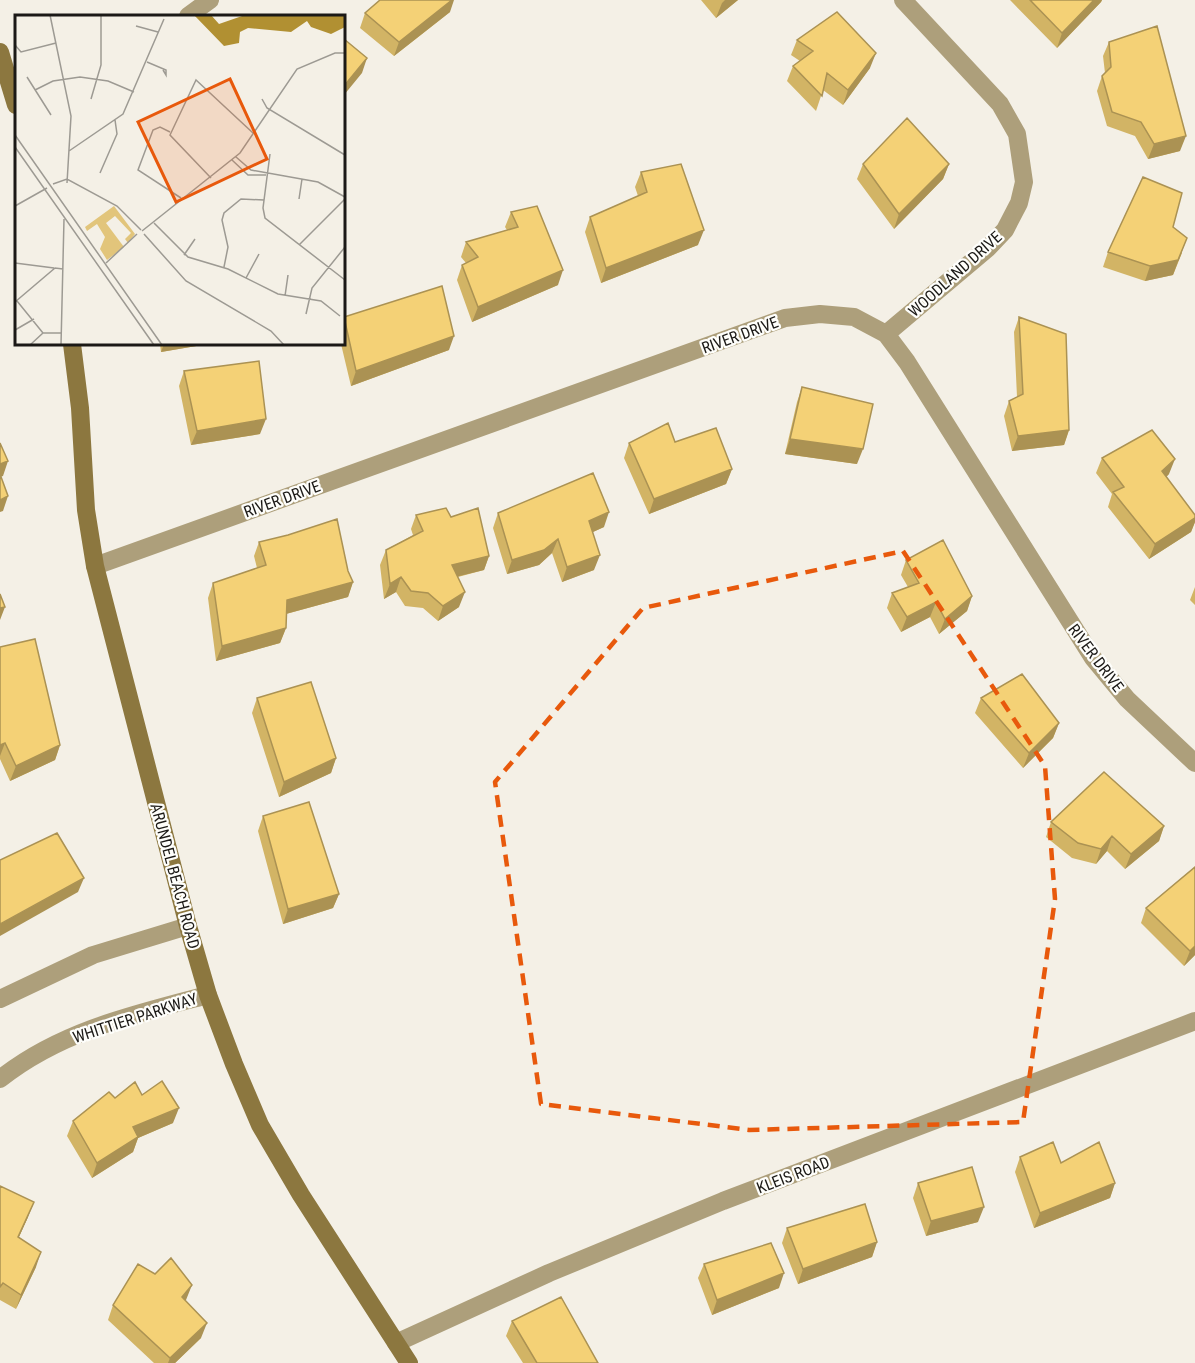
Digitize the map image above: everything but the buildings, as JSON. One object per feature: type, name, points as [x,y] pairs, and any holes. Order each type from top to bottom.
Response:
[{"type":"street","points":[[189,15],[210,0]]},
{"type":"street","name":"WOODLAND DRIVE","points":[[886,334],[988,248],[1005,230],[1019,203],[1024,182],[1017,134],[1000,104],[903,0]]},
{"type":"street","points":[[0,52],[15,94]]},
{"type":"street","name":"RIVER DRIVE","points":[[95,566],[785,318],[820,314],[854,317],[886,334],[907,362],[1093,658],[1127,699],[1195,763]]},
{"type":"street","name":"ARUNDEL BEACH ROAD","points":[[72,345],[80,408],[86,510],[95,566],[188,926],[208,994],[260,1125],[302,1196],[409,1363]]},
{"type":"street","points":[[0,999],[93,955],[188,926]]},
{"type":"street","name":"WHITTIER PARKWAY","points":[[0,1079],[50,1047],[93,1027],[208,994]]},
{"type":"street","name":"KLEIS ROAD","points":[[396,1343],[549,1273],[723,1201],[1195,1021]]},
{"type":"highlighted area","points":[[903,551],[1045,766],[1055,899],[1023,1122],[749,1130],[541,1104],[495,782],[643,608]]}]
